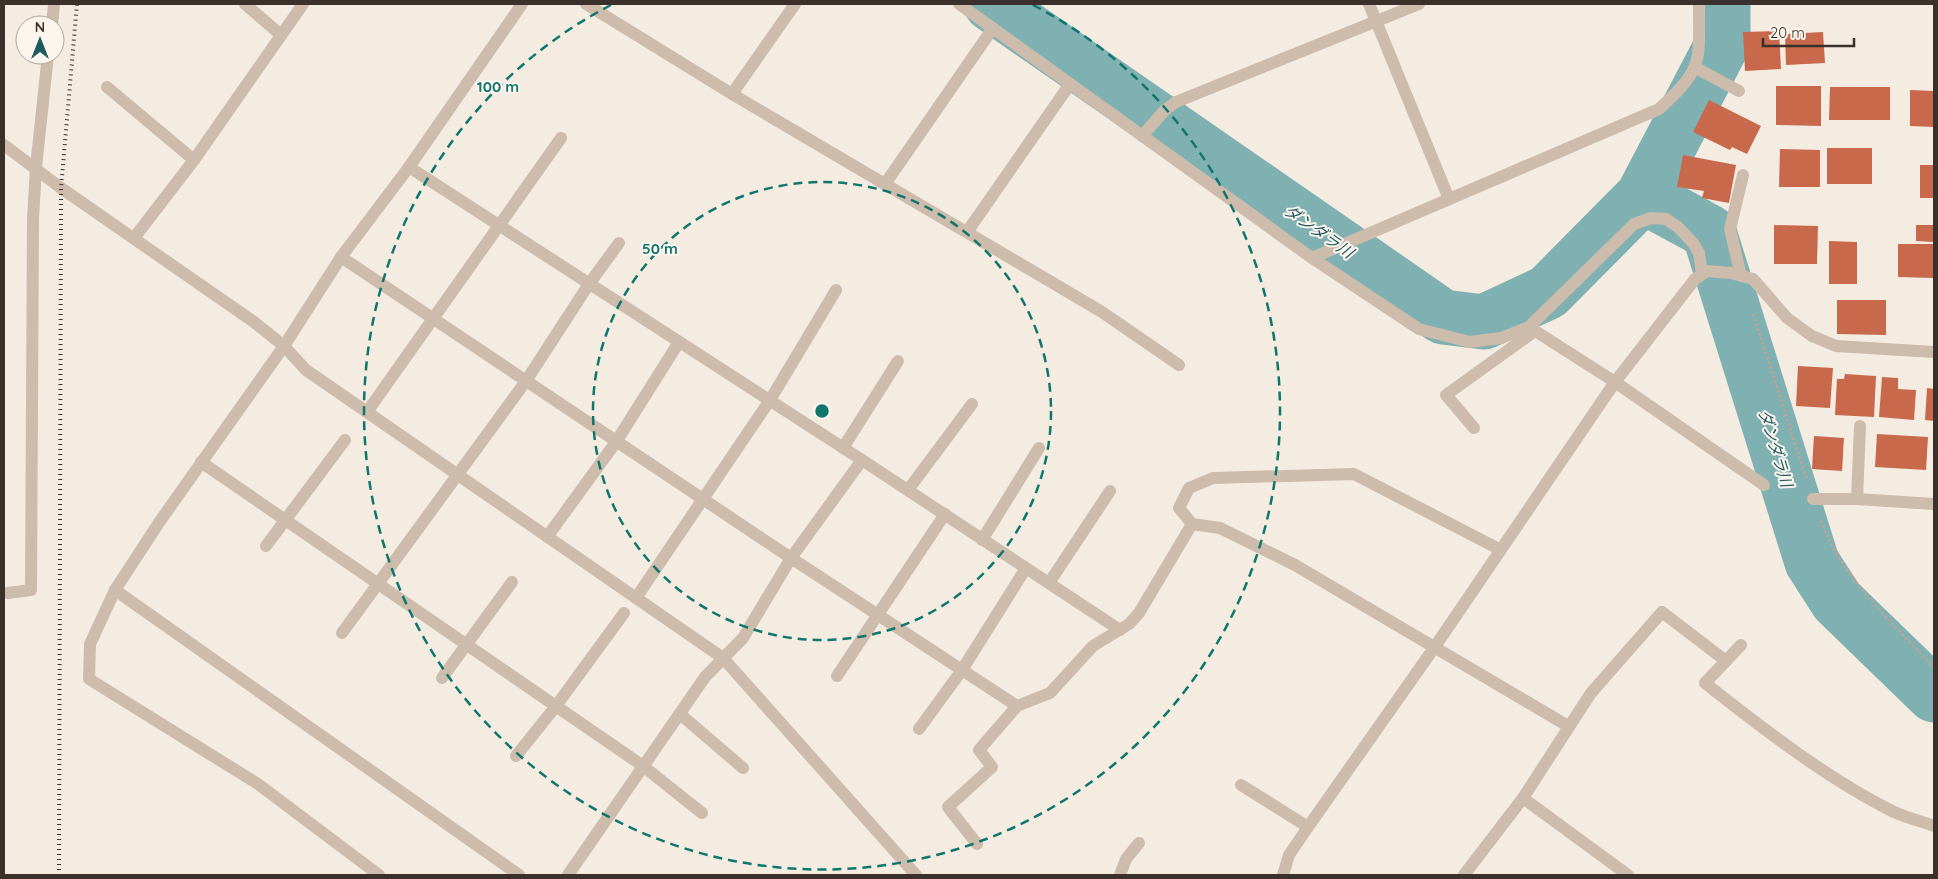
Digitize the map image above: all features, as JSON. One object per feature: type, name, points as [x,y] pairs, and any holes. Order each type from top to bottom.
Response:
[{"type":"street","points":[[245,4],[281,35]]},
{"type":"street","points":[[134,238],[194,160],[304,4]]},
{"type":"street","points":[[379,875],[258,784],[89,679],[90,644],[114,590],[201,462],[284,346],[341,257],[409,167],[522,4]]},
{"type":"street","points":[[586,4],[732,94],[1102,312],[1179,365]]},
{"type":"street","points":[[732,94],[795,4]]},
{"type":"street","points":[[962,4],[1070,84],[1146,131],[1312,258],[1419,330],[1470,342],[1501,338],[1532,329],[1615,382],[1764,485]]},
{"type":"street","points":[[1369,4],[1449,199]]},
{"type":"street","points":[[1146,131],[1165,110],[1176,102],[1419,4]]},
{"type":"street","points":[[1312,258],[1659,109],[1700,70],[1699,4]]},
{"type":"street","points":[[885,184],[992,28]]},
{"type":"street","points":[[8,593],[31,590],[33,219],[36,167],[47,65]]},
{"type":"street","points":[[1700,70],[1739,92]]},
{"type":"street","points":[[967,232],[1070,84]]},
{"type":"street","points":[[107,87],[194,160]]},
{"type":"street","points":[[368,412],[561,138]]},
{"type":"street","points":[[4,145],[36,167],[61,188],[254,322],[284,346],[306,370],[724,658],[916,875]]},
{"type":"street","points":[[409,167],[770,400],[1120,630]]},
{"type":"street","points":[[1736,274],[1730,229],[1743,175]]},
{"type":"street","points":[[1474,428],[1446,396],[1532,329],[1634,224],[1651,218],[1666,219],[1693,243],[1699,253],[1704,272]]},
{"type":"street","points":[[342,633],[526,381],[589,284],[619,243]]},
{"type":"street","points":[[341,257],[616,442],[1017,706]]},
{"type":"street","points":[[1283,875],[1289,855],[1434,648],[1499,549],[1615,382],[1695,279],[1704,272],[1736,274],[1753,279],[1787,318],[1812,336],[1836,346],[1934,352]]},
{"type":"street","points":[[636,598],[770,400],[836,290]]},
{"type":"street","points":[[547,536],[616,442],[678,342]]},
{"type":"street","points":[[843,448],[898,361]]},
{"type":"street","points":[[908,490],[972,404]]},
{"type":"street","points":[[1857,499],[1860,426]]},
{"type":"street","points":[[266,546],[346,440]]},
{"type":"street","points":[[982,540],[1039,448]]},
{"type":"street","points":[[568,875],[705,677],[743,638],[791,558],[862,460]]},
{"type":"street","points":[[201,462],[643,766],[702,813]]},
{"type":"street","points":[[1499,549],[1354,474],[1213,478],[1189,488],[1179,508],[1192,524],[1220,528],[1295,566],[1568,726]]},
{"type":"street","points":[[1049,583],[1110,491]]},
{"type":"street","points":[[1813,500],[1857,499],[1934,504]]},
{"type":"street","points":[[837,676],[945,514]]},
{"type":"street","points":[[977,844],[948,807],[992,767],[978,750],[1017,706],[1050,693],[1092,646],[1120,630],[1139,613],[1192,524]]},
{"type":"street","points":[[919,729],[962,670],[1026,568]]},
{"type":"street","points":[[442,678],[512,582]]},
{"type":"street","points":[[114,590],[519,875]]},
{"type":"street","points":[[1464,875],[1523,798],[1591,693],[1662,612],[1726,661]]},
{"type":"street","points":[[516,756],[556,706],[624,613]]},
{"type":"street","points":[[1741,645],[1705,683],[1758,724],[1839,779],[1895,812],[1934,826]]},
{"type":"street","points":[[680,714],[743,768]]},
{"type":"street","points":[[1241,785],[1308,827]]},
{"type":"street","points":[[1523,798],[1628,875]]},
{"type":"street","points":[[1120,875],[1126,859],[1139,842]]},
{"type":"building","points":[[1779,31],[1781,69],[1745,71],[1743,32]]},
{"type":"building","points":[[1823,32],[1825,63],[1786,65],[1785,34]]},
{"type":"building","points":[[1776,86],[1821,86],[1821,126],[1776,125]]},
{"type":"building","points":[[1830,87],[1890,87],[1890,120],[1829,120]]},
{"type":"building","points":[[1910,90],[1934,91],[1934,127],[1910,126]]},
{"type":"building","points":[[1709,100],[1761,126],[1747,154],[1732,147],[1730,150],[1693,132]]},
{"type":"building","points":[[1827,148],[1872,148],[1872,184],[1827,184]]},
{"type":"building","points":[[1780,149],[1820,150],[1820,187],[1779,187]]},
{"type":"building","points":[[1683,155],[1736,165],[1729,203],[1702,198],[1704,191],[1677,187]]},
{"type":"building","points":[[1920,165],[1934,165],[1934,198],[1920,198]]},
{"type":"building","points":[[1774,225],[1818,226],[1817,264],[1774,264]]},
{"type":"building","points":[[1916,225],[1934,225],[1934,242],[1916,241]]},
{"type":"building","points":[[1829,241],[1857,242],[1857,284],[1829,284]]},
{"type":"building","points":[[1898,244],[1934,244],[1934,278],[1898,277]]},
{"type":"building","points":[[1837,300],[1886,300],[1886,335],[1837,334]]},
{"type":"building","points":[[1798,366],[1833,368],[1830,408],[1796,406]]},
{"type":"building","points":[[1845,374],[1876,376],[1874,417],[1835,415],[1837,379],[1844,379]]},
{"type":"building","points":[[1882,377],[1898,378],[1898,389],[1916,390],[1914,420],[1879,417]]},
{"type":"building","points":[[1927,388],[1934,389],[1934,421],[1925,420]]},
{"type":"building","points":[[1877,434],[1928,437],[1926,470],[1875,467]]},
{"type":"building","points":[[1814,436],[1844,438],[1842,471],[1812,469]]},
{"type":"waterway","name":"ダンダラ川","points":[[991,4],[1443,317],[1484,322],[1548,292],[1643,196],[1709,232],[1812,562],[1837,601],[1934,695]]},
{"type":"waterway","name":"ダンダラ川","points":[[1643,196],[1723,43],[1723,4]]},
{"type":"railway","points":[[59,875],[61,188],[77,4]]}]
